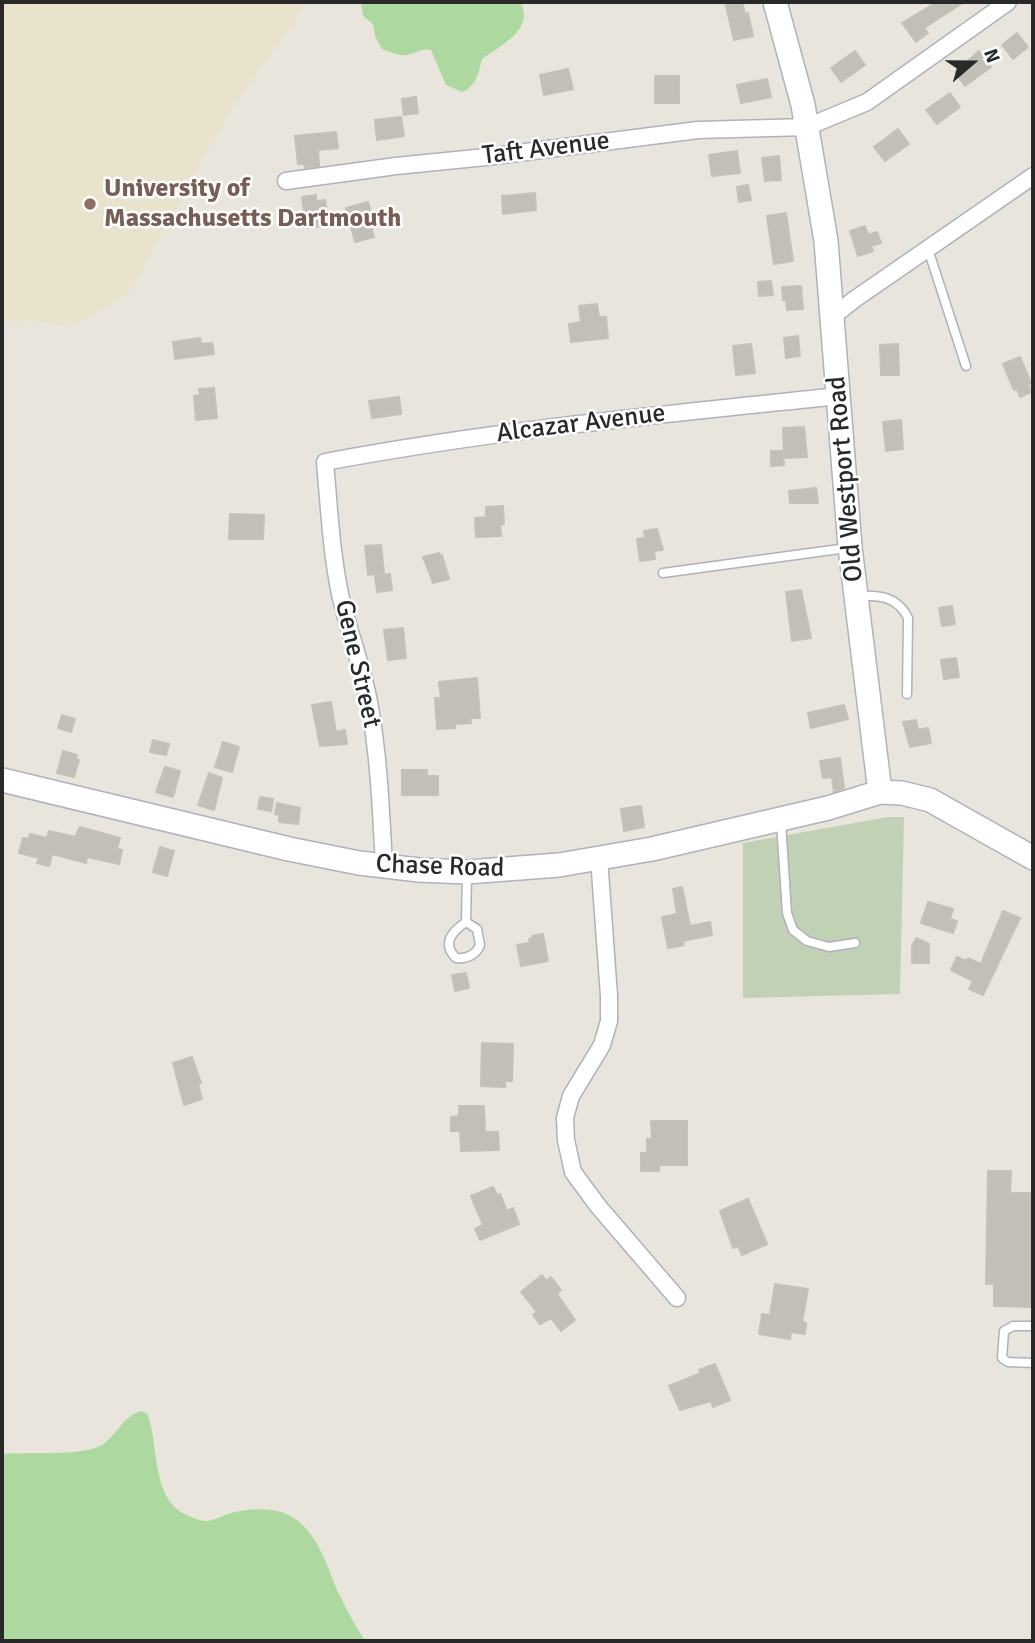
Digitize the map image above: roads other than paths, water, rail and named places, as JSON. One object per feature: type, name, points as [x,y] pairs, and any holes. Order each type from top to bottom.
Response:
[{"type":"main road","name":"Old Westport Road","points":[[775,2],[807,127],[826,240],[850,547],[880,792]]},
{"type":"main road","name":"Chase Road","points":[[2,780],[289,849],[384,866],[467,872],[533,868],[652,849],[781,819],[880,792]]},
{"type":"main road","points":[[880,792],[902,793],[930,800],[1033,858]]},
{"type":"street","points":[[807,127],[867,102],[1007,2]]},
{"type":"street","name":"Taft Avenue","points":[[286,181],[698,130],[807,127]]},
{"type":"street","points":[[832,317],[1033,176]]},
{"type":"street","name":"Alcazar Avenue","points":[[325,462],[416,445],[670,413],[839,396]]},
{"type":"street","name":"Gene Street","points":[[325,462],[332,547],[341,597],[369,702],[379,785],[384,866]]},
{"type":"street","points":[[598,858],[609,1021],[602,1045],[571,1096],[565,1118],[566,1140],[573,1172],[598,1206],[677,1298]]},
{"type":"lane","points":[[928,249],[966,366]]},
{"type":"lane","points":[[663,573],[850,547]]},
{"type":"lane","points":[[856,596],[880,595],[904,609],[908,618],[909,636],[907,694]]},
{"type":"lane","points":[[781,819],[787,913],[793,930],[807,941],[829,947],[855,943]]},
{"type":"lane","points":[[466,922],[467,872]]},
{"type":"lane","points":[[466,922],[477,929],[481,939],[480,947],[470,956],[456,958],[449,947],[450,938],[455,929],[466,922]]},
{"type":"lane","points":[[1033,1326],[1013,1326],[1004,1331],[1002,1358],[1007,1362],[1033,1363]]},
{"type":"place","name":"University of Massachusetts Dartmouth","points":[[90,204]]}]
